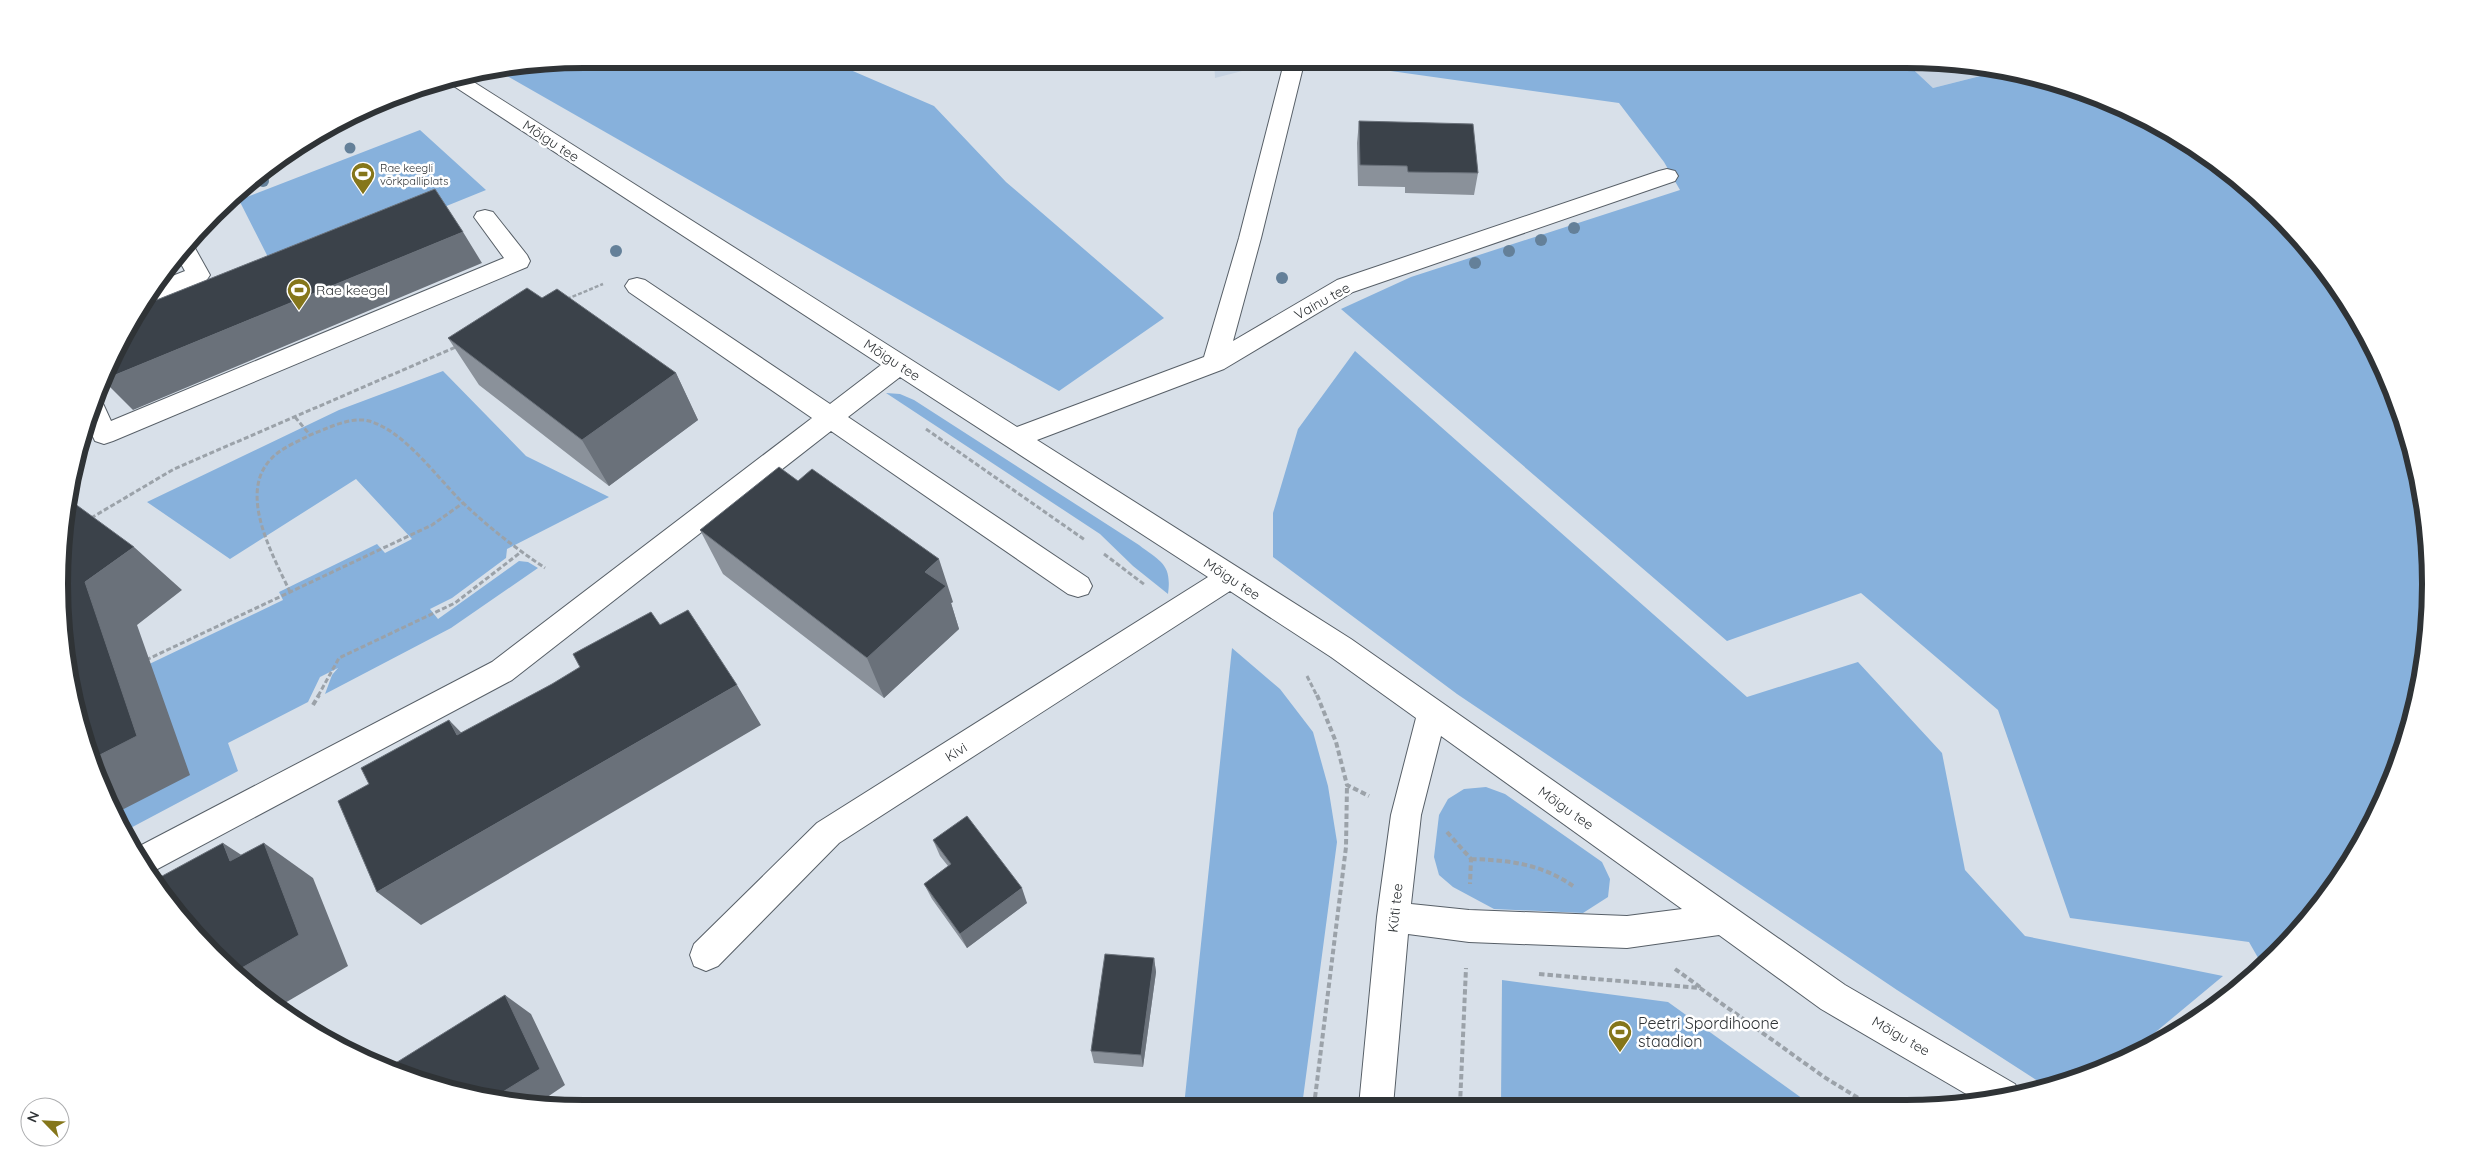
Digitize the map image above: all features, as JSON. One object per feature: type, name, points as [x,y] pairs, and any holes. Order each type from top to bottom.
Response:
[{"type":"street","points":[[1215,363],[1250,238],[1292,68]]},
{"type":"street","name":"Mõigu tee","points":[[460,82],[1229,578],[1341,648],[1833,997],[1995,1092]]},
{"type":"street","name":"Vainu tee","points":[[1014,438],[1215,363],[1346,286],[1667,176]]},
{"type":"street","points":[[96,415],[104,434],[518,260],[485,217]]},
{"type":"street","points":[[158,291],[198,275],[187,254]]},
{"type":"street","points":[[637,286],[1078,586]]},
{"type":"street","points":[[147,858],[502,671],[898,365]]},
{"type":"street","name":"Kivi","points":[[706,955],[828,833],[1229,578]]},
{"type":"street","name":"Küti tee","points":[[1377,1100],[1393,918],[1406,815],[1432,714]]},
{"type":"street","points":[[1393,918],[1469,926],[1627,932],[1724,919]]},
{"type":"path","points":[[566,300],[611,280]]},
{"type":"path","points":[[87,521],[174,469],[458,347]]},
{"type":"path","points":[[296,417],[302,428],[310,435]]},
{"type":"path","points":[[290,592],[257,513],[258,493],[268,462],[287,447],[310,435],[332,426],[368,420],[391,431],[463,503],[521,552],[546,568]]},
{"type":"path","points":[[145,660],[432,525],[463,503]]},
{"type":"path","points":[[313,706],[338,658],[456,603],[521,552]]},
{"type":"path","points":[[1315,1100],[1346,847],[1347,785]]},
{"type":"path","points":[[1466,968],[1476,969]]},
{"type":"path","points":[[1535,974],[1700,988],[1824,1077],[1861,1100]]},
{"type":"shaded area","points":[[584,68],[846,68],[934,106],[1006,182],[1164,318],[1059,391],[503,74]]},
{"type":"shaded area","points":[[1214,68],[1254,68],[1215,78]]},
{"type":"shaded area","points":[[1369,68],[1912,68],[1933,88],[1987,74],[2006,77],[2039,85],[2103,107],[2134,121],[2192,154],[2246,196],[2293,243],[2315,269],[2335,297],[2368,355],[2382,386],[2404,450],[2417,516],[2422,584],[2420,617],[2412,684],[2404,717],[2382,781],[2368,812],[2335,870],[2315,898],[2293,924],[2259,959],[2249,942],[2070,918],[1998,710],[1861,593],[1727,641],[1341,309],[1411,277],[1680,190],[1664,162],[1619,103]]},
{"type":"shaded area","points":[[1912,68],[1987,74],[1933,88]]},
{"type":"shaded area","name":"Rae keegli võrkpalliplats","points":[[420,130],[486,190],[313,260],[271,263],[239,200]]},
{"type":"shaded area","points":[[1355,351],[1747,697],[1858,662],[1942,753],[1965,870],[2025,936],[2223,976],[2147,1039],[2103,1060],[2039,1082],[1897,990],[1457,694],[1273,557],[1273,513],[1298,429]]},
{"type":"shaded area","points":[[443,371],[526,456],[609,497],[507,549],[506,558],[452,598],[430,609],[438,619],[519,561],[528,562],[538,568],[451,628],[325,694],[332,675],[338,668],[320,677],[308,702],[228,743],[238,771],[130,828],[107,781],[95,749],[80,697],[283,600],[279,592],[377,544],[385,553],[412,539],[356,479],[230,559],[147,502],[339,410]]},
{"type":"shaded area","points":[[886,393],[900,394],[914,400],[1139,545],[1159,560],[1166,570],[1169,584],[1168,594],[1133,566],[1100,534]]},
{"type":"shaded area","points":[[1232,648],[1280,689],[1313,732],[1328,786],[1337,842],[1303,1100],[1185,1100]]},
{"type":"shaded area","points":[[1486,787],[1505,794],[1602,862],[1610,879],[1608,897],[1583,913],[1494,909],[1453,887],[1439,875],[1434,857],[1439,815],[1448,799],[1464,789]]},
{"type":"shaded area","name":"Peetri Spordihoone staadion","points":[[1502,980],[1668,1002],[1804,1100],[1501,1100]]},
{"type":"building","points":[[1359,121],[1473,124],[1478,173],[1408,172],[1407,166],[1360,165]]},
{"type":"building","points":[[435,189],[463,232],[111,377],[121,355],[151,302]]},
{"type":"building","points":[[527,288],[542,298],[557,289],[676,373],[582,440],[448,338]]},
{"type":"building","points":[[779,467],[798,481],[812,469],[939,559],[925,572],[946,586],[867,658],[700,530]]},
{"type":"building","points":[[74,503],[134,547],[85,582],[137,736],[98,756],[85,717],[77,684],[69,617],[69,550]]},
{"type":"building","points":[[688,610],[737,685],[377,892],[338,801],[369,784],[361,768],[449,720],[457,735],[552,684],[580,667],[573,654],[651,612],[660,625]]},
{"type":"building","points":[[967,816],[1022,888],[960,934],[924,884],[951,864],[933,840]]},
{"type":"building","points":[[223,843],[230,861],[264,843],[299,935],[241,969],[196,924],[159,878]]},
{"type":"building","points":[[1105,954],[1154,958],[1141,1055],[1091,1051]]},
{"type":"building","points":[[505,995],[540,1069],[501,1093],[450,1082],[395,1063]]},
{"type":"place","name":"Rae keegli võrkpalliplats","points":[[363,195]]},
{"type":"place","name":"Rae keegel","points":[[299,311]]},
{"type":"place","name":"Peetri Spordihoone staadion","points":[[1620,1053]]}]
